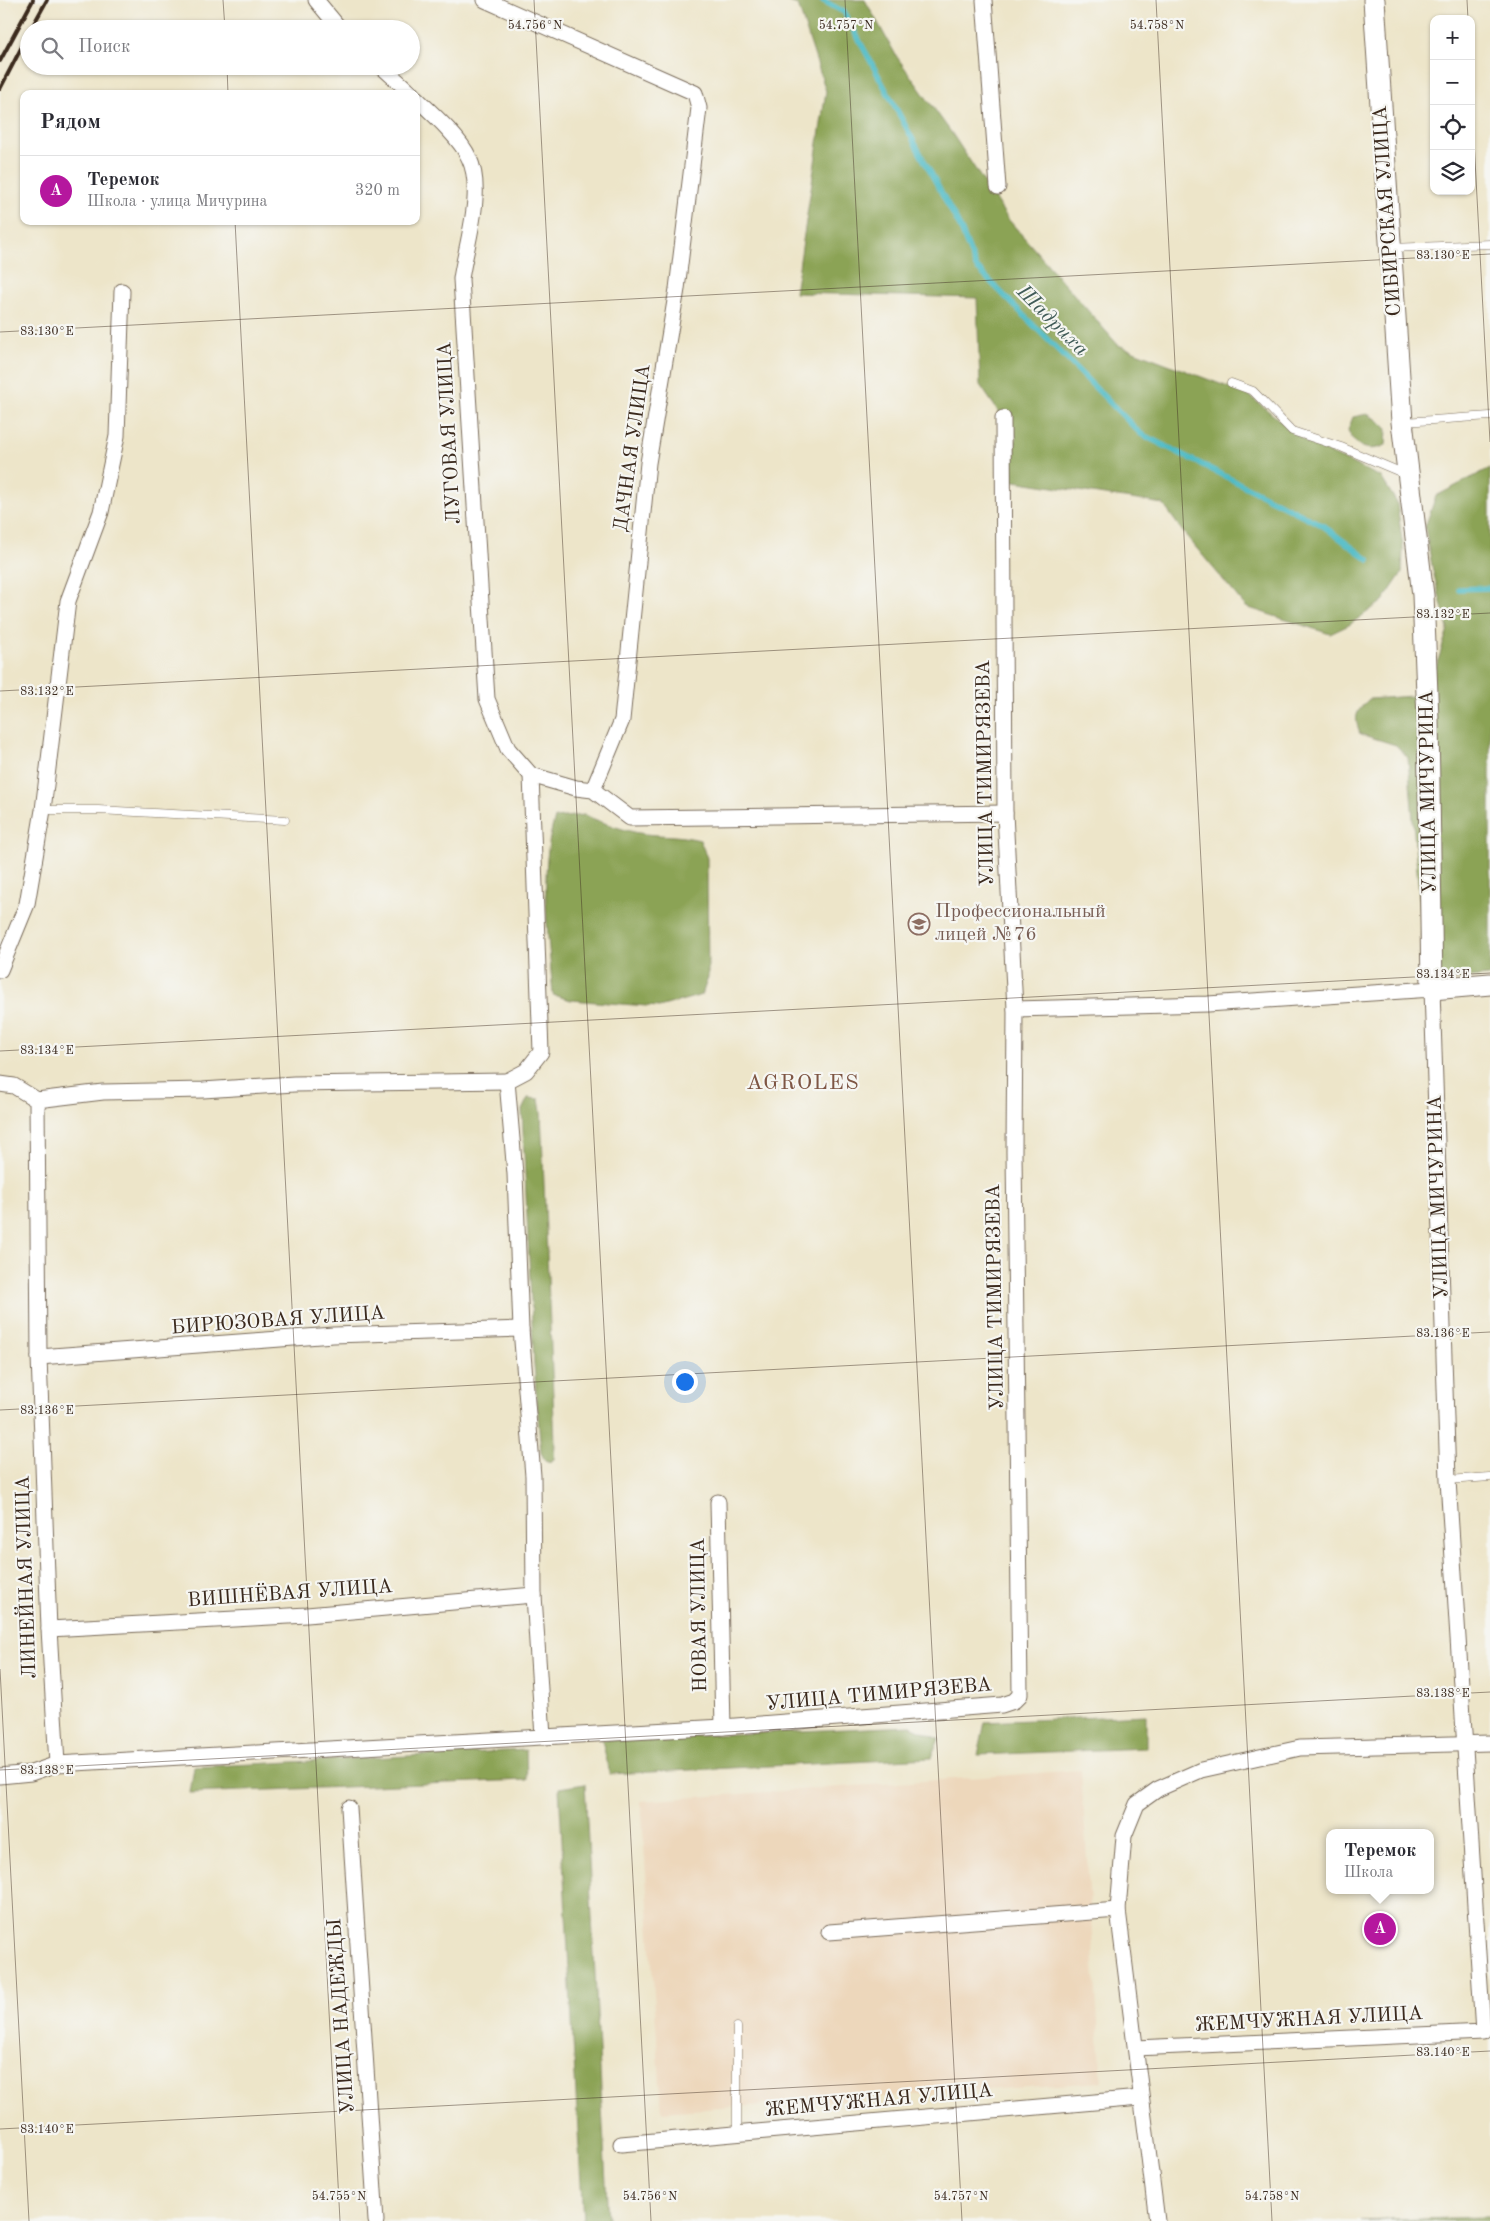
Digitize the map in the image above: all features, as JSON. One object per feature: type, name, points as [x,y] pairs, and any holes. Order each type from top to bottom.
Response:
[{"type":"street","points":[[316,0],[333,20]]},
{"type":"street","name":"ДАЧНАЯ УЛИЦА","points":[[485,0],[695,93],[699,108],[677,289],[648,463],[622,720],[593,790]]},
{"type":"street","points":[[984,0],[998,187]]},
{"type":"street","name":"СИБИРСКАЯ УЛИЦА","points":[[1374,0],[1402,422]]},
{"type":"street","points":[[392,75],[408,90]]},
{"type":"street","name":"ЛУГОВАЯ УЛИЦА","points":[[420,102],[442,122],[470,158],[475,184],[474,214],[461,278],[487,700],[508,749],[531,775]]},
{"type":"street","points":[[0,970],[27,904],[43,810],[68,601],[101,512],[117,436],[122,291]]},
{"type":"street","name":"УЛИЦА ТИМИРЯЗЕВА","points":[[0,1776],[31,1774],[57,1764],[723,1727],[1002,1705],[1014,1700],[1020,1694],[1014,1152],[1015,1009],[1005,813],[1003,418]]},
{"type":"street","name":"УЛИЦА МИЧУРИНА","points":[[1402,422],[1423,595],[1428,729],[1432,989],[1448,1480],[1483,2032]]},
{"type":"street","points":[[0,1084],[14,1086],[37,1100],[103,1092],[203,1090],[294,1084],[507,1081],[526,1071],[541,1052],[531,775],[576,788],[593,790],[630,818],[1005,813]]},
{"type":"street","points":[[1015,1009],[1208,1004],[1490,984]]},
{"type":"street","points":[[507,1081],[515,1174],[521,1329],[533,1476],[534,1595],[543,1737]]},
{"type":"street","name":"ЛИНЕЙНАЯ УЛИЦА","points":[[37,1100],[39,1357],[48,1629],[57,1764]]},
{"type":"street","name":"БИРЮЗОВАЯ УЛИЦА","points":[[39,1357],[333,1335],[521,1329]]},
{"type":"street","name":"НОВАЯ УЛИЦА","points":[[718,1502],[723,1727]]},
{"type":"street","name":"ВИШНЁВАЯ УЛИЦА","points":[[48,1629],[307,1615],[534,1595]]},
{"type":"street","points":[[1157,2221],[1140,2098],[1136,2048],[1118,1910],[1124,1836],[1137,1804],[1158,1789],[1202,1770],[1300,1748],[1490,1743]]},
{"type":"street","name":"УЛИЦА НАДЕЖДЫ","points":[[349,1808],[376,2221]]},
{"type":"street","points":[[829,1932],[1118,1910]]},
{"type":"street","name":"ЖЕМЧУЖНАЯ УЛИЦА","points":[[1136,2048],[1483,2032]]},
{"type":"street","name":"ЖЕМЧУЖНАЯ УЛИЦА","points":[[622,2144],[1140,2098]]},
{"type":"lane","points":[[1390,248],[1490,244]]},
{"type":"lane","points":[[1231,383],[1253,391],[1292,431],[1341,447],[1409,476]]},
{"type":"lane","points":[[1402,422],[1490,416]]},
{"type":"lane","points":[[43,810],[98,810],[285,820]]},
{"type":"lane","points":[[1448,1480],[1490,1477]]},
{"type":"lane","points":[[737,2134],[738,2027]]},
{"type":"shaded area","points":[[1081,1770],[1102,2082],[662,2112],[641,1801]]},
{"type":"green space","points":[[782,0],[865,0],[897,57],[953,135],[1008,219],[1118,345],[1249,395],[1306,442],[1381,477],[1397,503],[1403,548],[1402,573],[1383,601],[1349,625],[1330,634],[1246,607],[1183,532],[1163,504],[1008,480],[1016,437],[980,385],[977,298],[795,293],[826,91],[798,5]]},
{"type":"green space","points":[[1367,414],[1378,420],[1387,429],[1386,445],[1368,449],[1354,441],[1348,430],[1353,417]]},
{"type":"green space","points":[[1490,468],[1490,976],[1426,982],[1408,758],[1396,745],[1360,734],[1357,715],[1358,711],[1369,699],[1427,695],[1448,629],[1433,571],[1425,527],[1436,496]]},
{"type":"green space","points":[[584,815],[637,833],[679,836],[700,840],[707,858],[708,977],[702,995],[659,1007],[571,1000],[553,995],[546,905],[547,859],[550,838],[555,818]]},
{"type":"green space","points":[[528,1098],[539,1099],[541,1112],[555,1443],[554,1459],[550,1462],[545,1460],[541,1453],[534,1364],[522,1110]]},
{"type":"green space","points":[[1146,1715],[1146,1748],[978,1755],[985,1722]]},
{"type":"green space","points":[[911,1726],[939,1739],[931,1758],[610,1774],[602,1740]]},
{"type":"green space","points":[[526,1750],[527,1780],[190,1793],[194,1767]]},
{"type":"green space","points":[[585,1784],[608,2221],[583,2221],[559,1788]]},
{"type":"green space","points":[[1490,2217],[1490,2221],[1360,2221]]},
{"type":"waterway","name":"Шадриха","points":[[822,0],[844,12],[960,227],[976,267],[1141,434],[1322,525],[1369,560]]},
{"type":"waterway","name":"Шадриха","points":[[1459,589],[1490,588]]},
{"type":"railway","points":[[22,20],[33,0]]},
{"type":"railway","points":[[36,20],[47,0]]},
{"type":"railway","points":[[0,61],[20,24]]},
{"type":"railway","points":[[0,89],[20,50]]},
{"type":"place","name":"Профессиональный лицей №76","points":[[919,924]]},
{"type":"place","name":"Теремок","points":[[1380,1929]]},
{"type":"district","name":"AGROLES","points":[[803,1083]]}]
